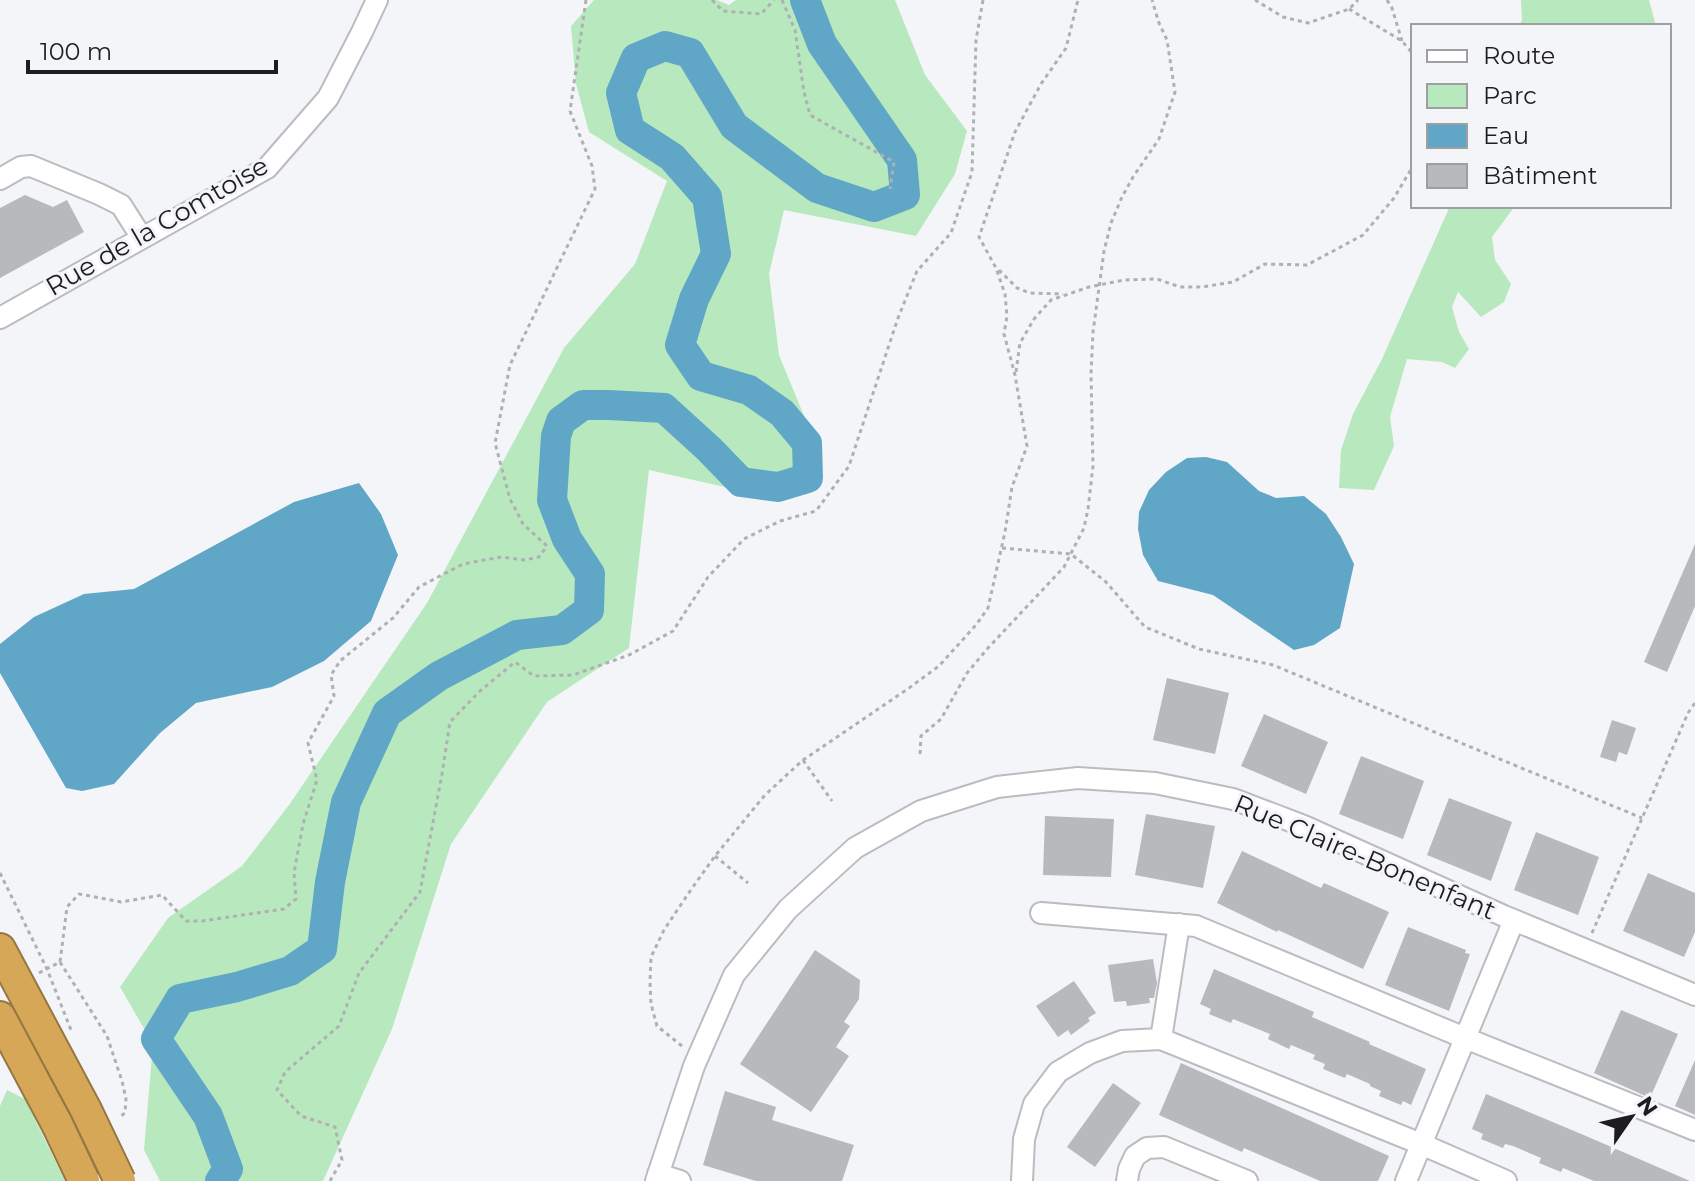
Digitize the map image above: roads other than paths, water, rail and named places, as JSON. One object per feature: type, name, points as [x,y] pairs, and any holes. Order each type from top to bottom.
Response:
[{"type":"highway","points":[[0,949],[86,1110],[120,1181]]},
{"type":"highway","points":[[0,1017],[84,1181]]},
{"type":"street","name":"Rue de la Comtoise","points":[[0,318],[267,168],[328,98],[377,0]]},
{"type":"street","points":[[0,179],[21,167],[31,166],[99,194],[121,205],[142,238]]},
{"type":"street","name":"Rue Claire-Bonenfant","points":[[657,1178],[697,1058],[734,975],[788,909],[855,848],[921,811],[997,787],[1078,778],[1155,783],[1233,799],[1304,826],[1514,920],[1695,995]]},
{"type":"street","points":[[1041,913],[1196,926],[1695,1130]]},
{"type":"street","points":[[1406,1181],[1514,920]]},
{"type":"street","points":[[1161,1039],[1179,924]]},
{"type":"street","points":[[1022,1181],[1024,1139],[1034,1104],[1058,1072],[1090,1053],[1122,1041],[1161,1039],[1506,1181]]},
{"type":"street","points":[[1127,1181],[1135,1156],[1147,1148],[1164,1147],[1247,1181]]},
{"type":"street","points":[[657,1178],[680,1181]]},
{"type":"water","points":[[1206,457],[1227,462],[1259,491],[1276,498],[1304,496],[1326,514],[1354,564],[1340,628],[1314,645],[1294,650],[1213,595],[1158,581],[1143,555],[1138,529],[1139,512],[1149,490],[1166,472],[1187,458]]},
{"type":"water","points":[[359,483],[381,514],[398,555],[371,621],[324,661],[272,687],[196,703],[160,733],[114,784],[82,791],[66,788],[0,673],[0,644],[34,617],[84,594],[134,589],[294,502]]},
{"type":"waterway","points":[[220,1181],[228,1169],[208,1116],[156,1039],[180,999],[237,987],[290,971],[322,949],[330,882],[346,802],[387,713],[439,676],[517,635],[562,630],[589,610],[590,574],[567,539],[552,500],[556,436],[561,421],[583,405],[664,408],[741,482],[778,487],[808,478],[807,443],[782,413],[749,390],[701,376],[680,345],[694,299],[716,254],[707,197],[672,157],[630,130],[621,93],[636,58],[665,46],[690,53],[734,126],[817,188],[874,207],[905,195],[902,160],[822,44],[805,0]]}]
